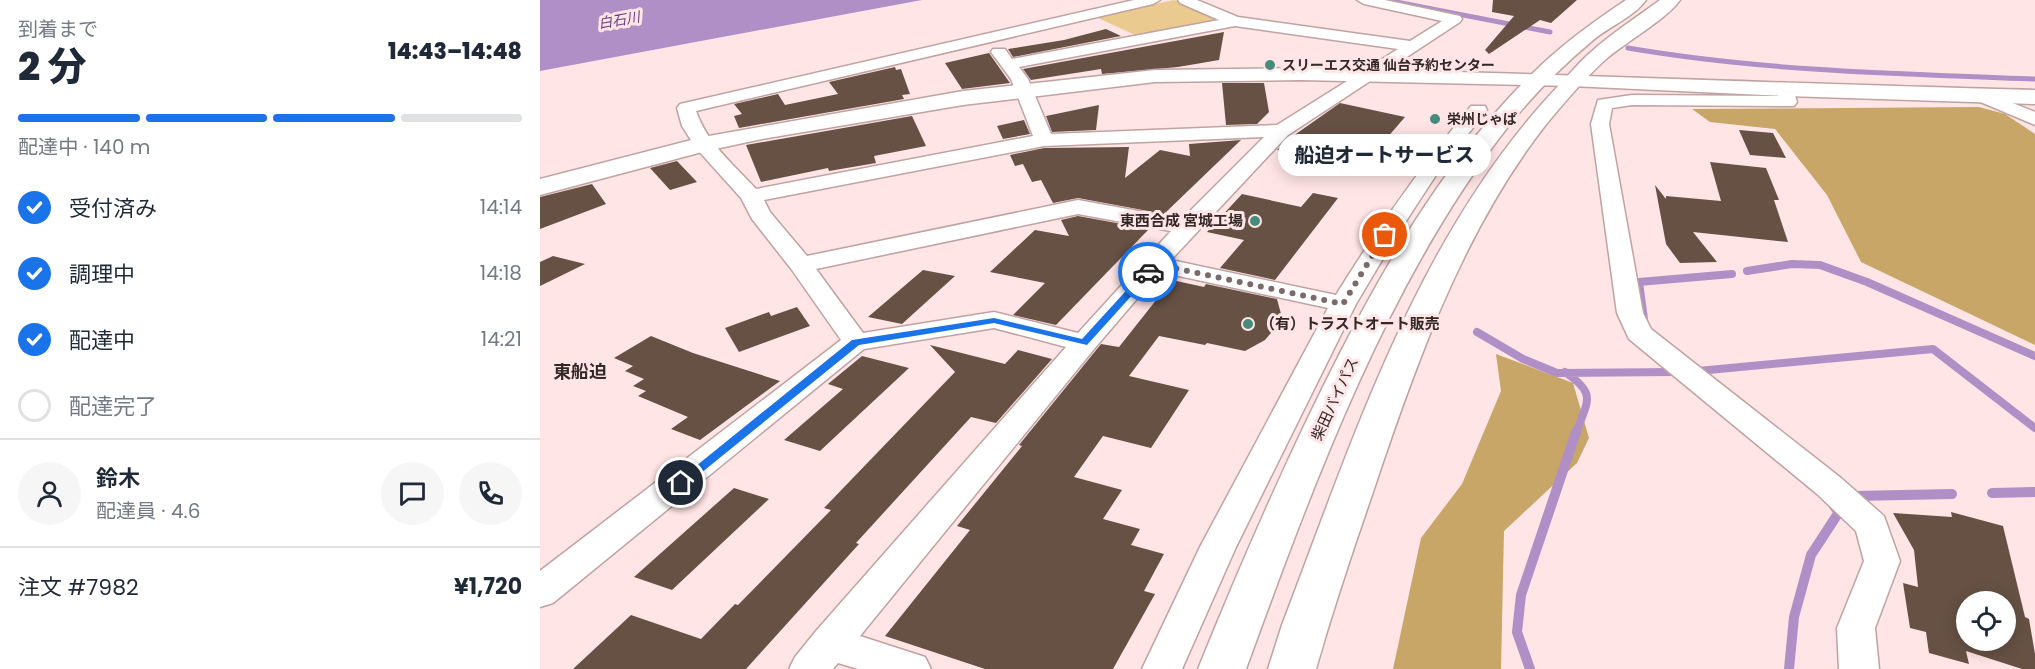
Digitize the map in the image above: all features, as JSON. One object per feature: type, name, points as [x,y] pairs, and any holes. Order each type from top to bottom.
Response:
[{"type":"main road","name":"柴田バイパス","points":[[1222,669],[1258,575],[1315,441],[1370,325],[1406,258],[1446,170],[1505,114],[1536,80],[1602,24],[1637,0]]},
{"type":"main road","points":[[1292,669],[1309,614],[1408,348],[1450,259],[1500,171],[1533,124],[1571,80],[1614,40],[1671,0]]},
{"type":"main road","points":[[540,187],[704,144],[882,111],[1022,89],[1155,76],[1364,75],[2035,97]]},
{"type":"street","points":[[686,108],[1153,0]]},
{"type":"street","points":[[1185,0],[1235,21],[1412,46]]},
{"type":"street","points":[[819,656],[1084,343],[1187,227],[1281,131],[1364,75],[1455,19],[1364,0]]},
{"type":"street","points":[[1010,64],[1235,21]]},
{"type":"street","points":[[686,108],[696,99],[721,88],[942,32]]},
{"type":"street","points":[[988,40],[1010,64],[1044,140]]},
{"type":"street","points":[[1786,90],[1788,102],[1632,100],[1604,104],[1600,123],[1630,313],[1639,333],[1820,478],[1872,525],[1882,561],[1856,628],[1859,669]]},
{"type":"street","points":[[1977,94],[2035,119]]},
{"type":"street","points":[[686,108],[692,126],[704,144],[751,196],[760,214],[801,265],[856,342]]},
{"type":"street","points":[[1162,669],[1218,547],[1343,304],[1385,235],[1446,170],[1478,110]]},
{"type":"street","points":[[751,196],[1044,140],[1281,131]]},
{"type":"street","points":[[801,265],[1078,207],[1187,227]]},
{"type":"street","points":[[1155,264],[1343,304]]},
{"type":"street","points":[[540,592],[856,342],[994,320],[1084,343]]},
{"type":"street","points":[[819,656],[911,669]]},
{"type":"shaded area","points":[[1174,0],[1217,17],[1214,21],[1135,35],[1096,17]]},
{"type":"shaded area","points":[[1979,107],[2005,114],[2035,134],[2035,345],[1861,262],[1827,195],[1775,129],[1710,122],[1692,109]]},
{"type":"shaded area","points":[[1496,354],[1573,383],[1589,438],[1577,463],[1504,531],[1501,669],[1393,669],[1421,538],[1462,484],[1501,391]]},
{"type":"water","name":"白石川","points":[[540,0],[922,0],[540,71]]},
{"type":"building","points":[[1493,0],[1577,0],[1551,23],[1540,20],[1489,54],[1485,50],[1514,16],[1492,12]]},
{"type":"building","points":[[1106,29],[1121,36],[1013,57],[1008,49],[1064,40]]},
{"type":"building","points":[[1224,32],[1219,60],[1178,67],[1102,74],[1101,69],[1031,80],[1023,69]]},
{"type":"building","points":[[989,53],[1010,83],[962,89],[945,63]]},
{"type":"building","points":[[895,67],[896,70],[901,69],[910,94],[902,95],[904,99],[739,128],[734,116],[742,114],[734,104],[778,94],[785,105],[838,94],[829,82]]},
{"type":"building","points":[[1222,83],[1264,83],[1269,112],[1257,124],[1226,125]]},
{"type":"building","points":[[1340,103],[1405,117],[1386,139],[1368,135],[1339,164],[1277,150],[1286,141]]},
{"type":"building","points":[[1099,105],[1096,130],[1052,132],[1046,116]]},
{"type":"building","points":[[912,116],[926,146],[874,156],[876,163],[829,171],[828,168],[761,182],[746,145]]},
{"type":"building","points":[[1024,120],[1030,134],[1003,139],[997,126]]},
{"type":"building","points":[[1739,130],[1773,133],[1786,158],[1750,155]]},
{"type":"building","points":[[1241,140],[1164,214],[1078,198],[1053,203],[1041,180],[1032,182],[1023,164],[1015,166],[1010,155],[1044,148],[1129,147],[1125,178],[1160,150],[1190,156],[1189,144]]},
{"type":"building","points":[[677,161],[697,182],[670,190],[650,168]]},
{"type":"building","points":[[1710,162],[1766,168],[1779,200],[1774,200],[1788,242],[1693,232],[1717,262],[1680,263],[1666,244],[1655,185],[1666,199],[1666,196],[1721,201]]},
{"type":"building","points":[[592,184],[606,204],[540,229],[540,197]]},
{"type":"building","points":[[1313,193],[1338,198],[1275,280],[1220,268],[1244,240],[1207,232],[1242,194],[1301,207]]},
{"type":"building","points":[[1078,216],[1149,229],[1056,325],[1013,315],[1045,283],[990,272],[1035,230],[1069,236],[1061,220]]},
{"type":"building","points":[[553,256],[585,264],[540,286],[540,262]]},
{"type":"building","points":[[923,270],[955,276],[902,324],[868,317]]},
{"type":"building","points":[[1172,280],[1204,287],[1206,284],[1277,299],[1281,314],[1276,327],[1265,340],[1245,351],[1159,336],[1129,376],[1189,390],[1151,448],[1103,436],[1074,477],[1122,490],[1103,519],[1140,529],[1131,545],[1164,554],[1144,591],[1155,594],[1113,669],[985,669],[885,636],[970,530],[957,526],[1022,446],[1019,445],[1101,344],[1119,347]]},
{"type":"building","points":[[797,307],[810,326],[739,352],[725,328],[769,312],[771,316]]},
{"type":"building","points":[[651,336],[693,353],[780,381],[700,440],[671,429],[688,417],[638,396],[646,391],[633,386],[644,379],[625,371],[633,366],[614,358]]},
{"type":"building","points":[[930,345],[1005,364],[1018,350],[1052,359],[996,423],[971,417],[856,543],[859,544],[746,669],[573,669],[631,615],[701,639],[735,604],[738,605],[831,510],[824,508],[955,372]]},
{"type":"building","points":[[862,356],[909,368],[820,451],[784,440],[843,389],[828,384]]},
{"type":"building","points":[[734,488],[769,499],[672,590],[634,577]]},
{"type":"building","points":[[1951,512],[2003,526],[2025,617],[2029,619],[2035,669],[2022,669],[1966,651],[1969,664],[1929,653],[1926,632],[1910,628],[1903,583],[1918,587],[1914,550],[1893,513],[1952,517]]},
{"type":"waterway","points":[[1386,0],[1550,32]]},
{"type":"waterway","points":[[1628,48],[1780,67],[2035,79]]},
{"type":"waterway","points":[[1747,271],[1792,264],[1820,265],[1867,282],[2035,356]]},
{"type":"waterway","points":[[1644,319],[1639,282],[1732,274]]},
{"type":"waterway","points":[[1477,332],[1523,359],[1557,373],[1566,373]]},
{"type":"waterway","points":[[1695,369],[1698,371],[1933,349],[2035,428]]},
{"type":"waterway","points":[[1566,373],[1676,372]]},
{"type":"waterway","points":[[1566,373],[1582,387],[1587,399],[1576,434]]},
{"type":"waterway","points":[[1530,669],[1517,632],[1521,595],[1576,432]]},
{"type":"waterway","points":[[1992,493],[2035,492]]},
{"type":"waterway","points":[[1854,496],[1952,494]]},
{"type":"waterway","points":[[1789,669],[1794,617],[1811,555],[1839,512],[1834,506]]},
{"type":"way so far","points":[[1148,272],[1155,264],[1343,304],[1385,235]]},
{"type":"place","name":"スリーエス交通 仙台予約センター","points":[[1270,65]]},
{"type":"place","name":"栄州じゃぱ","points":[[1435,119]]},
{"type":"place","name":"東西合成 宮城工場","points":[[1255,221]]},
{"type":"place","name":"船迫オートサービス","points":[[1385,235]]},
{"type":"place","name":"（有）トラストオート販売","points":[[1248,324]]},
{"type":"district","name":"東船迫","points":[[580,372]]},
{"type":"route","points":[[681,483],[856,342],[994,320],[1084,343],[1148,272]]}]
